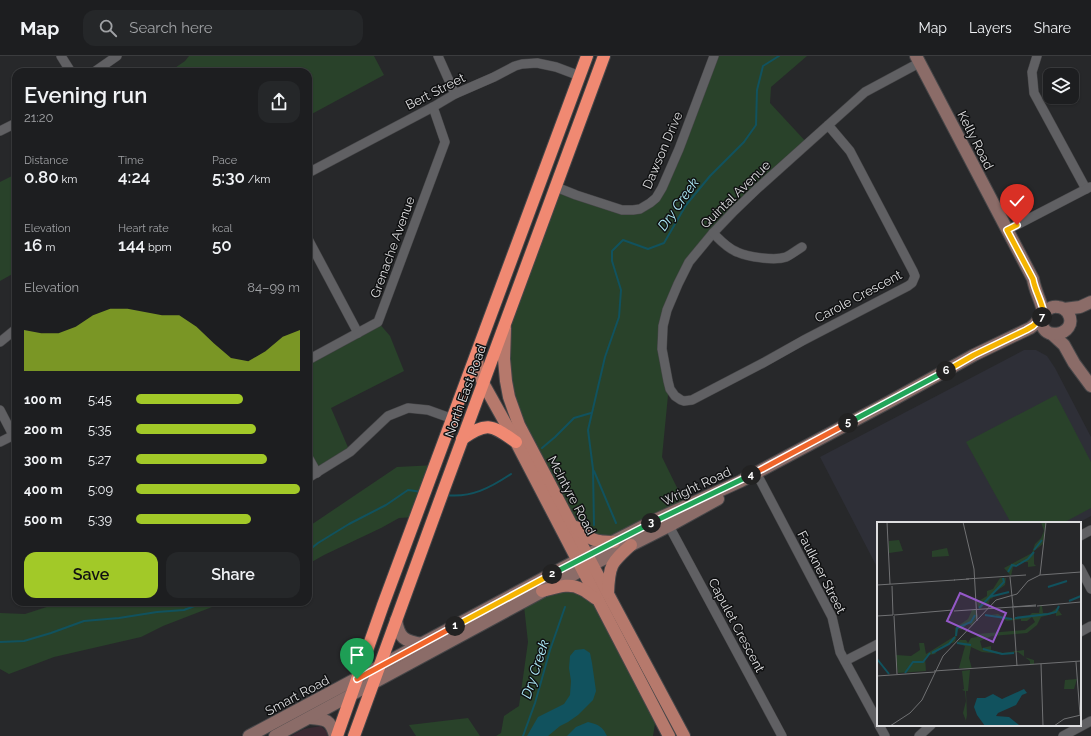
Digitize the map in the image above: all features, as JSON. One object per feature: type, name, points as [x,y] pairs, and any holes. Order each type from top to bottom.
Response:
[{"type":"highway","name":"North East Road","points":[[336,736],[587,56]]},
{"type":"highway","name":"North East Road","points":[[354,736],[378,667],[603,59]]},
{"type":"highway","points":[[590,96],[580,76],[592,71],[603,59]]},
{"type":"highway","points":[[462,439],[476,430],[486,427],[499,431],[516,442]]},
{"type":"main road","name":"Kelly Road","points":[[918,59],[1033,279],[1034,286],[1042,304],[1043,315]]},
{"type":"main road","name":"Kelly Road","points":[[1033,279],[1039,284],[1048,297],[1061,308]]},
{"type":"main road","points":[[1091,302],[1080,307],[1050,308],[1043,315],[1042,320],[1042,325],[1045,330],[1064,346],[1074,363],[1091,386]]},
{"type":"main road","points":[[1061,308],[1069,316],[1072,346],[1081,371]]},
{"type":"main road","points":[[1050,333],[1062,333],[1069,325],[1091,308]]},
{"type":"main road","name":"Wright Road","points":[[352,694],[542,591],[614,542],[653,521],[740,481],[974,355],[1026,330],[1033,326],[1043,315]]},
{"type":"main road","name":"McIntyre Road","points":[[506,321],[504,367],[511,402],[519,425],[571,522],[584,562]]},
{"type":"main road","name":"Wright Road","points":[[357,679],[422,644],[584,562],[631,545],[669,526],[995,353],[1028,337],[1050,333]]},
{"type":"main road","name":"McIntyre Road","points":[[477,354],[478,370],[483,383],[603,598],[669,736]]},
{"type":"main road","points":[[571,522],[591,539],[614,542]]},
{"type":"main road","points":[[542,591],[570,586],[578,587],[603,598],[612,566],[617,558],[631,545]]},
{"type":"main road","name":"McIntyre Road","points":[[603,598],[684,736]]},
{"type":"main road","points":[[396,620],[399,633],[403,637],[411,642],[422,644]]},
{"type":"main road","name":"Smart Road","points":[[249,736],[357,679]]},
{"type":"main road","name":"Smart Road","points":[[275,736],[352,694]]},
{"type":"main road","points":[[310,718],[321,718],[329,722],[336,736]]},
{"type":"street","points":[[61,56],[68,68]]},
{"type":"street","points":[[100,68],[117,56]]},
{"type":"street","points":[[438,56],[456,94]]},
{"type":"street","name":"Dawson Drive","points":[[556,187],[622,210],[640,209],[650,203],[656,198],[662,188],[679,149],[714,56]]},
{"type":"street","points":[[1007,230],[1088,187],[1034,93],[1032,72],[1037,56]]},
{"type":"street","name":"Quintal Avenue","points":[[677,398],[670,388],[664,365],[662,349],[663,326],[667,310],[678,284],[690,262],[712,233],[758,188],[865,92],[918,59]]},
{"type":"street","name":"Bert Street","points":[[312,171],[456,94],[515,66],[530,62],[545,64],[580,76]]},
{"type":"street","name":"Grenache Avenue","points":[[312,358],[378,322],[445,142],[433,107]]},
{"type":"street","points":[[0,131],[12,125]]},
{"type":"street","name":"Carole Crescent","points":[[677,398],[684,401],[692,400],[912,283],[915,276],[913,271],[878,203],[850,151],[828,125]]},
{"type":"street","points":[[712,233],[728,248],[747,255],[781,258],[786,257],[802,247]]},
{"type":"street","points":[[312,247],[358,333]]},
{"type":"street","points":[[0,342],[12,332]]},
{"type":"street","points":[[312,476],[350,452],[388,416],[408,408],[428,410],[453,419]]},
{"type":"street","points":[[0,410],[12,429]]},
{"type":"street","points":[[0,442],[12,436]]},
{"type":"street","points":[[312,464],[317,473]]},
{"type":"street","name":"Faulkner Street","points":[[759,478],[832,616],[840,652],[877,720]]},
{"type":"street","name":"Capulet Crescent","points":[[669,526],[782,736]]},
{"type":"street","points":[[1081,535],[1091,530]]},
{"type":"street","points":[[1081,570],[1091,589]]},
{"type":"street","points":[[1081,631],[1091,626]]},
{"type":"street","points":[[845,661],[877,645]]},
{"type":"street","points":[[1063,736],[1091,722]]},
{"type":"street","points":[[880,726],[885,736]]},
{"type":"street","points":[[919,736],[930,726]]},
{"type":"shaded area","points":[[1024,350],[1036,350],[1047,356],[1055,368],[1091,437],[1091,516],[1080,522],[877,522],[877,567],[820,457]]},
{"type":"shaded area","points":[[321,726],[327,732],[327,736],[291,736],[304,729]]},
{"type":"green space","points":[[189,56],[374,56],[384,75],[312,114],[312,68],[175,68],[185,61]]},
{"type":"green space","points":[[714,56],[807,56],[771,87],[770,103],[808,144],[709,238],[680,280],[663,330],[669,385],[662,457],[686,506],[606,542],[572,525],[513,401],[506,321],[556,187],[627,210],[656,198]]},
{"type":"green space","points":[[12,176],[12,274],[0,281],[0,182]]},
{"type":"green space","points":[[378,322],[390,336],[404,371],[331,408],[350,452],[317,473],[312,464],[312,358]]},
{"type":"green space","points":[[1056,395],[1091,462],[1091,508],[1065,522],[1010,522],[966,442]]},
{"type":"green space","points":[[436,465],[416,517],[399,518],[312,562],[312,524],[397,467]]},
{"type":"green space","points":[[561,587],[599,602],[657,711],[653,736],[496,736],[501,733],[504,716],[519,706],[528,642],[524,606]]},
{"type":"green space","points":[[50,606],[215,606],[163,626],[141,637],[54,657],[9,674],[0,669],[0,613],[25,614]]},
{"type":"green space","points":[[468,718],[480,736],[416,736],[409,725]]},
{"type":"water","points":[[584,649],[590,653],[592,663],[596,691],[593,700],[578,715],[560,726],[548,736],[527,736],[538,717],[564,704],[570,695],[570,656],[575,650]]},
{"type":"water","points":[[588,722],[600,726],[607,736],[567,736],[576,727]]},
{"type":"waterway","name":"Dry Creek","points":[[594,525],[593,469],[588,430],[605,357],[619,317],[621,290],[612,261],[612,251],[623,240],[648,249],[664,243],[686,205],[710,176],[744,142],[756,125],[757,90],[763,66],[779,56]]},
{"type":"waterway","points":[[542,448],[574,418],[591,413]]},
{"type":"waterway","points":[[594,471],[616,523]]},
{"type":"waterway","points":[[446,495],[464,495],[480,491],[496,484],[511,474]]},
{"type":"waterway","points":[[312,548],[349,524],[386,505],[408,490],[422,492]]},
{"type":"waterway","points":[[0,642],[24,641],[84,621],[184,610],[194,606]]},
{"type":"waterway","name":"Dry Creek","points":[[523,736],[565,607]]},
{"type":"route","points":[[357,679],[587,555],[653,521],[740,481],[974,355],[1033,326],[1044,314],[1033,279],[1007,230],[1017,225]]}]
